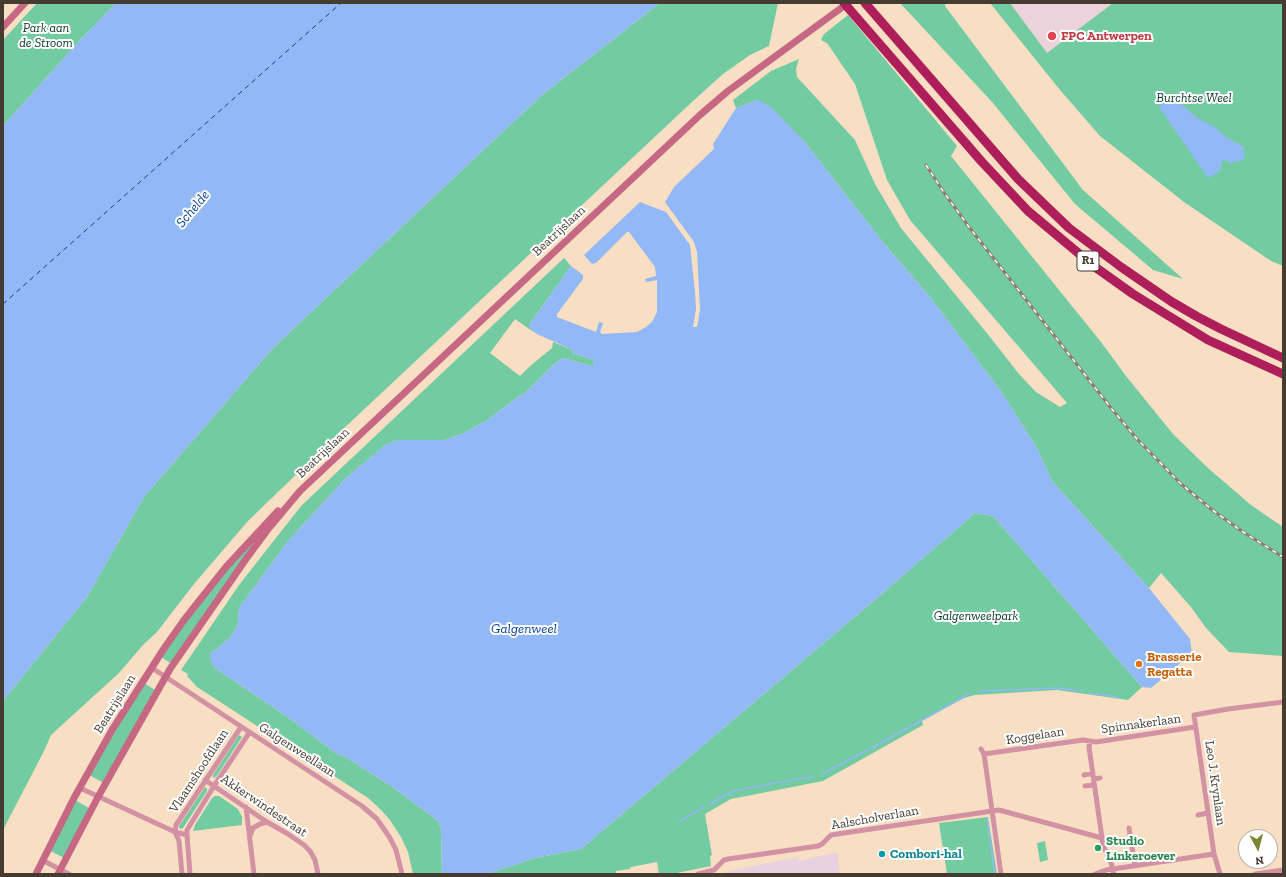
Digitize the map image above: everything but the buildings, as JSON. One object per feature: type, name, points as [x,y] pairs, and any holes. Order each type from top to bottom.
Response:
[{"type":"highway","name":"R1","points":[[844,3],[982,162],[1028,211],[1095,267],[1133,294],[1208,340],[1283,374]]},
{"type":"highway","name":"R1","points":[[864,3],[1018,179],[1068,228],[1172,302],[1202,319],[1271,353],[1283,357]]},
{"type":"street","points":[[3,27],[25,3]]},
{"type":"street","name":"Beatrijslaan","points":[[36,874],[80,788],[112,730],[184,620],[226,567],[286,502],[300,491],[700,115],[733,87],[848,3]]},
{"type":"street","name":"Beatrijslaan","points":[[59,872],[98,797],[158,690],[246,559],[269,528],[300,491]]},
{"type":"street","name":"Galgenweellaan","points":[[152,668],[370,812],[377,819],[390,838],[396,850],[402,874]]},
{"type":"street","name":"Leo J. Krynlaan","points":[[1220,874],[1214,854],[1194,715],[1283,702]]},
{"type":"street","name":"Vlaamshoofdlaan","points":[[182,874],[179,841],[175,832],[176,825],[241,726]]},
{"type":"street","name":"Spinnakerlaan","points":[[1090,741],[1096,742],[1195,727]]},
{"type":"street","name":"Vlaamshoofdlaan","points":[[190,874],[187,836],[189,826],[249,733]]},
{"type":"street","name":"Koggelaan","points":[[992,811],[983,752],[1052,747],[1082,740],[1090,741]]},
{"type":"street","points":[[1090,741],[1089,747],[1102,838],[1114,872]]},
{"type":"street","points":[[1084,775],[1093,773]]},
{"type":"street","points":[[1085,786],[1100,778]]},
{"type":"street","name":"Akkerwindestraat","points":[[206,780],[288,834],[310,851],[315,860],[318,874]]},
{"type":"street","points":[[80,788],[175,832],[187,836]]},
{"type":"street","points":[[246,807],[254,874]]},
{"type":"street","name":"Aalscholverlaan","points":[[698,874],[714,870],[724,860],[728,859],[818,846],[831,835],[1002,810],[1102,838]]},
{"type":"street","points":[[992,811],[1001,874]]},
{"type":"street","points":[[1198,815],[1208,814]]},
{"type":"street","points":[[249,837],[253,828],[268,822]]},
{"type":"street","points":[[1129,828],[1135,866]]},
{"type":"street","points":[[1095,874],[1100,872],[1114,872],[1135,866],[1214,854]]},
{"type":"street","points":[[42,860],[59,872],[69,874]]},
{"type":"street","points":[[1255,874],[1283,870]]},
{"type":"shaded area","name":"FPC Antwerpen","points":[[1010,3],[1113,3],[1047,53]]},
{"type":"shaded area","points":[[837,852],[840,874],[726,874],[725,872],[797,857],[799,861]]},
{"type":"green space","name":"Park aan de Stroom","points":[[37,3],[116,3],[81,39],[3,126],[3,40]]},
{"type":"green space","points":[[660,3],[778,3],[769,46],[750,55],[723,74],[692,102],[341,431],[248,521],[194,584],[157,632],[143,645],[119,673],[51,735],[3,830],[3,701],[87,597],[144,497],[274,347],[542,95]]},
{"type":"green space","points":[[900,3],[945,3],[945,6],[1083,190],[1183,279],[1153,270],[1075,204],[992,102]]},
{"type":"green space","name":"Burchtse Weel","points":[[990,3],[1010,3],[1047,53],[1113,3],[1283,3],[1283,266],[1271,261],[1184,202],[1100,136],[1060,90]]},
{"type":"green space","points":[[848,15],[957,146],[951,156],[1173,434],[1208,468],[1251,505],[1283,527],[1283,656],[1229,652],[1206,628],[1191,607],[1161,573],[1149,588],[1052,481],[1037,448],[1000,390],[930,297],[882,241],[804,141],[758,100],[736,108],[733,100],[771,71],[799,59],[796,69],[797,77],[855,140],[875,184],[901,228],[1019,374],[1036,392],[1060,407],[1067,403],[910,220],[887,180],[855,84],[827,43],[821,40],[824,34]]},
{"type":"green space","points":[[564,258],[571,266],[529,325],[532,331],[515,319],[490,353],[520,376],[552,348],[553,342],[573,350],[572,353],[593,360],[593,366],[563,358],[553,365],[523,395],[519,396],[486,421],[462,434],[444,440],[397,440],[384,446],[347,477],[288,541],[239,608],[238,624],[230,638],[210,654],[215,668],[289,718],[337,754],[344,756],[391,786],[438,821],[441,829],[442,874],[413,874],[408,852],[401,837],[390,820],[368,798],[197,687],[187,676],[188,674],[181,670],[239,585],[301,506]]},
{"type":"green space","name":"Galgenweelpark","points":[[975,513],[993,516],[1142,687],[1128,700],[1057,690],[975,695],[964,698],[922,721],[923,725],[823,781],[731,799],[705,814],[712,855],[710,856],[711,866],[672,874],[659,874],[657,862],[616,871],[616,874],[487,874],[535,858],[581,849]]},
{"type":"green space","points":[[268,527],[172,664],[161,657],[174,637],[224,573]]},
{"type":"green space","points":[[144,683],[155,690],[104,783],[89,775]]},
{"type":"green space","points":[[239,735],[242,737],[216,777],[213,778],[213,775]]},
{"type":"green space","points":[[205,787],[207,791],[183,828],[180,829],[179,826]]},
{"type":"green space","points":[[219,796],[238,809],[242,817],[242,825],[193,831],[195,825],[212,798]]},
{"type":"green space","points":[[75,800],[89,808],[64,858],[49,850]]},
{"type":"green space","points":[[988,817],[997,874],[947,874],[939,823]]},
{"type":"green space","points":[[1045,841],[1048,860],[1040,862],[1037,843]]},
{"type":"water","name":"Schelde","points":[[116,3],[660,3],[542,95],[274,347],[144,497],[87,597],[3,701],[3,126],[81,39]]},
{"type":"water","points":[[1170,94],[1197,118],[1215,127],[1226,137],[1244,147],[1244,160],[1230,163],[1223,159],[1220,171],[1208,178],[1159,107]]},
{"type":"water","name":"Galgenweel","points":[[758,100],[770,106],[804,141],[882,241],[930,297],[1000,390],[1037,448],[1052,481],[1149,588],[1190,639],[1192,653],[1151,688],[1142,687],[993,516],[975,513],[581,849],[535,858],[487,874],[442,874],[441,829],[438,821],[391,786],[344,756],[337,754],[289,718],[215,668],[211,662],[210,654],[230,638],[238,624],[239,608],[288,541],[347,477],[384,446],[397,440],[444,440],[462,434],[486,421],[519,396],[523,395],[553,365],[563,358],[591,366],[593,365],[593,360],[572,353],[573,350],[539,335],[532,331],[529,325],[571,266],[583,275],[583,279],[557,314],[557,317],[596,332],[599,322],[603,323],[600,332],[602,334],[637,332],[652,322],[657,312],[657,280],[646,282],[645,279],[656,276],[655,267],[629,232],[627,232],[596,263],[592,264],[584,255],[640,202],[666,212],[690,245],[696,309],[693,327],[697,327],[700,310],[697,252],[694,242],[665,202],[674,187],[714,149],[713,144],[736,108]]},
{"type":"waterway","points":[[979,691],[1058,688],[1081,691]]},
{"type":"waterway","points":[[822,774],[970,693]]},
{"type":"waterway","points":[[1090,693],[1118,697]]},
{"type":"waterway","points":[[710,804],[733,791],[814,776]]},
{"type":"waterway","points":[[679,822],[704,807]]},
{"type":"waterway","points":[[987,819],[995,874]]},
{"type":"ferry route","points":[[3,304],[341,3]]},
{"type":"railway","points":[[926,165],[969,227],[1137,439],[1180,483],[1211,509],[1243,532],[1283,557]]},
{"type":"place","name":"FPC Antwerpen","points":[[1052,36]]},
{"type":"place","name":"Brasserie Regatta","points":[[1139,664]]},
{"type":"place","name":"Studio Linkeroever","points":[[1098,848]]},
{"type":"place","name":"Combori-hal","points":[[882,854]]}]
